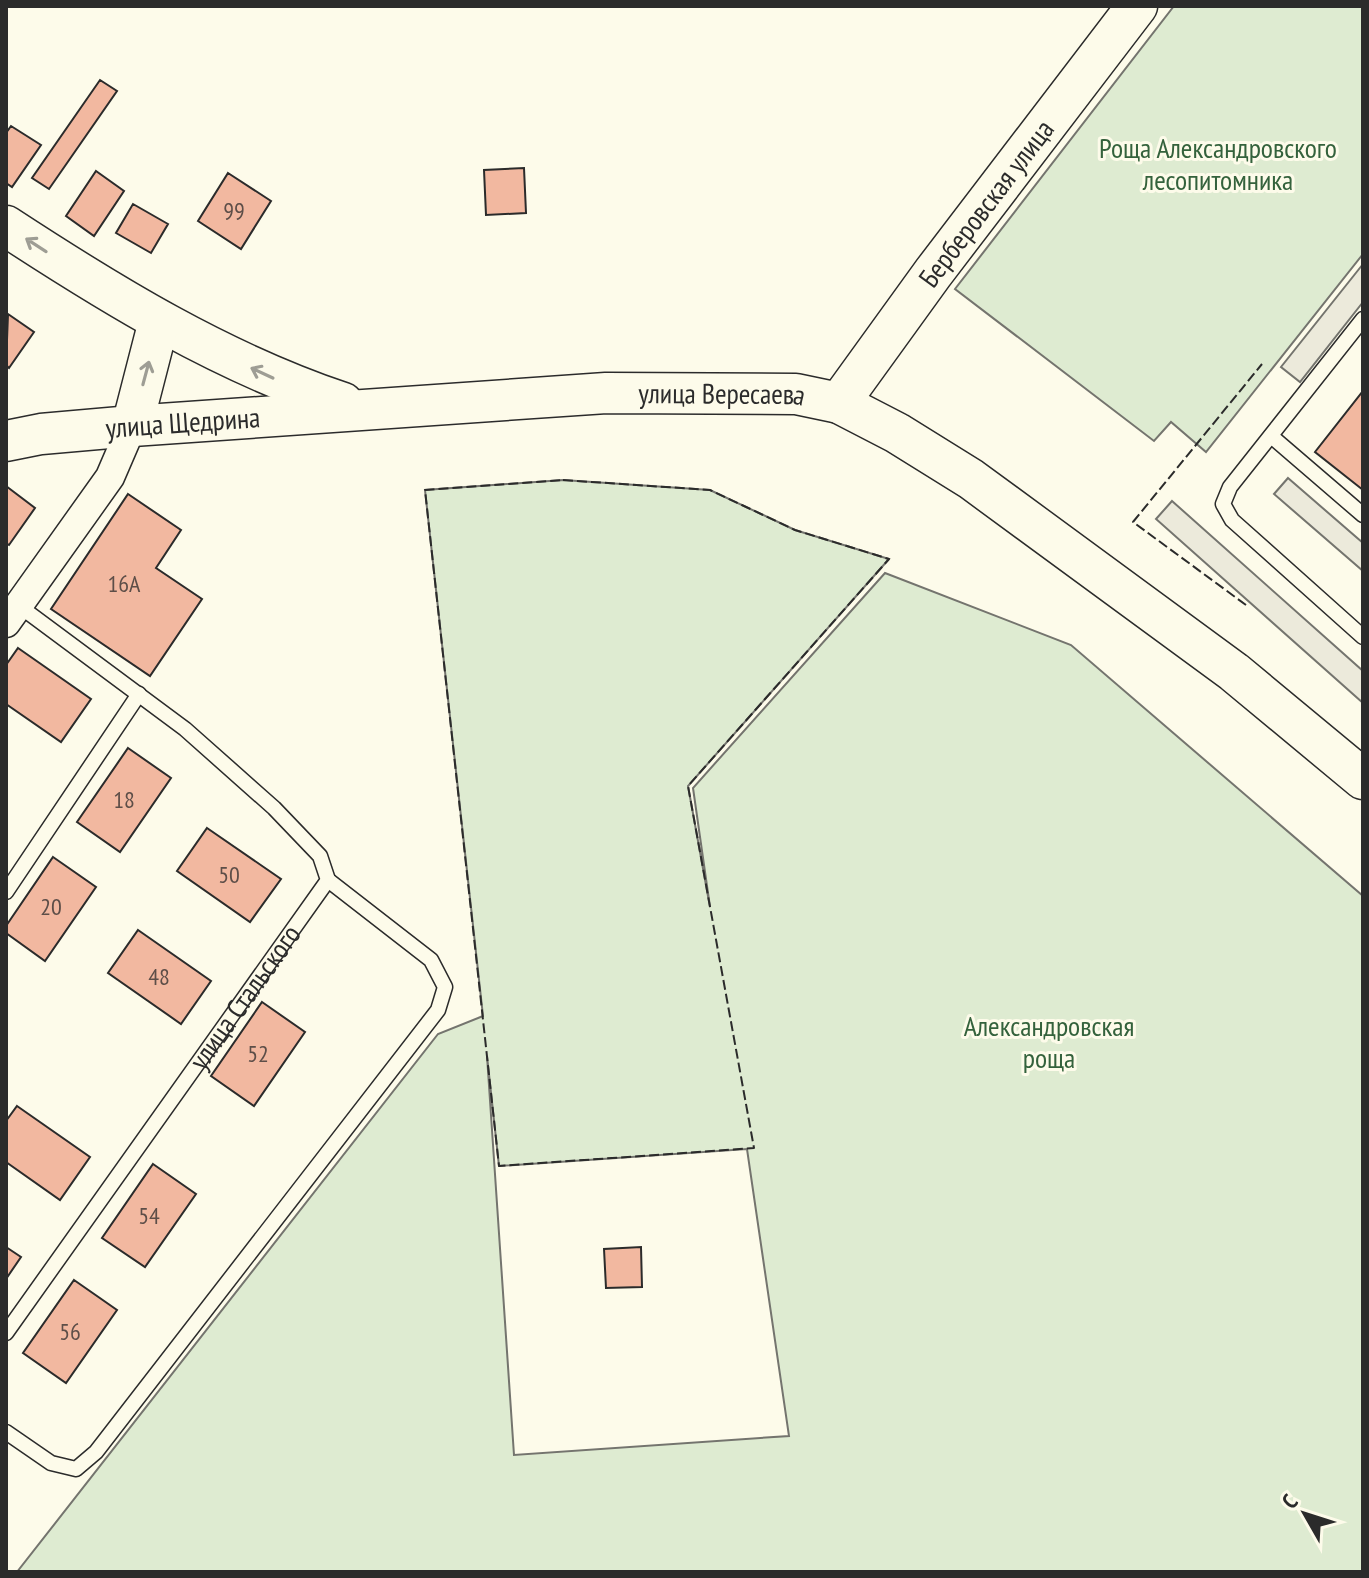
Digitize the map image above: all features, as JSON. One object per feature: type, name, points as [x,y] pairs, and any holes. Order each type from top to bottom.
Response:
[{"type":"main road","name":"Берберовская улица","points":[[839,403],[933,273],[1137,6]]},
{"type":"main road","name":"улица Вересаева","points":[[6,226],[95,284],[208,347],[288,384],[362,409],[606,393],[796,394],[839,403],[897,433],[971,479],[1234,672],[1363,779]]},
{"type":"main road","points":[[132,426],[159,321]]},
{"type":"main road","name":"улица Щедрина","points":[[6,441],[41,434],[362,409]]},
{"type":"street","points":[[12,614],[110,477],[132,426]]},
{"type":"lane","points":[[1363,319],[1230,487],[1223,504],[1232,520],[1363,637]]},
{"type":"lane","points":[[1271,436],[1363,515]]},
{"type":"lane","points":[[6,1432],[51,1463],[76,1469],[96,1452],[438,1010],[445,987],[431,960],[328,880],[320,856],[274,808],[185,729],[139,694],[12,614]]},
{"type":"lane","points":[[6,892],[139,694]]},
{"type":"lane","name":"улица Стальского","points":[[6,1333],[328,880]]},
{"type":"green space","name":"Роща Александровского лесопитомника","points":[[1174,6],[1363,6],[1363,254],[1206,452],[1171,422],[1154,441],[955,289]]},
{"type":"green space","name":"Александровская роща","points":[[563,480],[710,490],[795,530],[889,559],[688,786],[710,907],[693,788],[885,573],[1071,645],[1363,896],[1363,1572],[17,1572],[438,1034],[483,1016],[425,490]],"holes":[[[487,1056],[499,1166],[747,1149],[789,1436],[514,1455]]]},
{"type":"shaded area","points":[[1363,264],[1363,302],[1300,382],[1281,367]]},
{"type":"shaded area","points":[[1288,478],[1363,543],[1363,571],[1274,494]]},
{"type":"shaded area","points":[[1172,501],[1363,671],[1363,703],[1156,519]]},
{"type":"building","points":[[100,80],[117,91],[49,189],[32,178]]},
{"type":"building","points":[[11,126],[41,145],[12,187],[6,183],[6,133]]},
{"type":"building","points":[[524,168],[526,213],[486,215],[484,170]]},
{"type":"building","points":[[96,171],[124,191],[94,236],[66,216]]},
{"type":"building","points":[[228,173],[271,201],[241,249],[198,221]]},
{"type":"building","points":[[133,204],[168,224],[151,253],[116,233]]},
{"type":"building","points":[[8,314],[34,332],[9,368],[6,365]]},
{"type":"building","points":[[1363,391],[1363,490],[1315,452]]},
{"type":"building","points":[[6,486],[35,508],[9,545],[6,543]]},
{"type":"building","points":[[128,494],[181,530],[156,568],[202,599],[150,676],[51,609]]},
{"type":"building","points":[[18,648],[91,699],[61,742],[6,704],[6,665]]},
{"type":"building","points":[[128,748],[171,778],[120,852],[77,822]]},
{"type":"building","points":[[207,828],[281,879],[250,922],[177,871]]},
{"type":"building","points":[[53,857],[96,887],[45,961],[6,933],[6,926]]},
{"type":"building","points":[[138,930],[211,981],[181,1024],[108,973]]},
{"type":"building","points":[[262,1002],[305,1032],[254,1106],[211,1076]]},
{"type":"building","points":[[17,1106],[90,1157],[60,1200],[6,1162],[6,1121]]},
{"type":"building","points":[[153,1164],[196,1194],[145,1267],[102,1238]]},
{"type":"building","points":[[6,1247],[21,1257],[6,1279]]},
{"type":"building","points":[[641,1247],[642,1287],[606,1288],[604,1249]]},
{"type":"building","points":[[74,1280],[117,1310],[66,1383],[23,1353]]},
{"type":"fence","points":[[1246,605],[1133,522],[1262,364]]},
{"type":"fence","points":[[563,480],[710,490],[795,530],[889,559],[688,786],[754,1148],[499,1166],[425,490],[563,480]]}]
